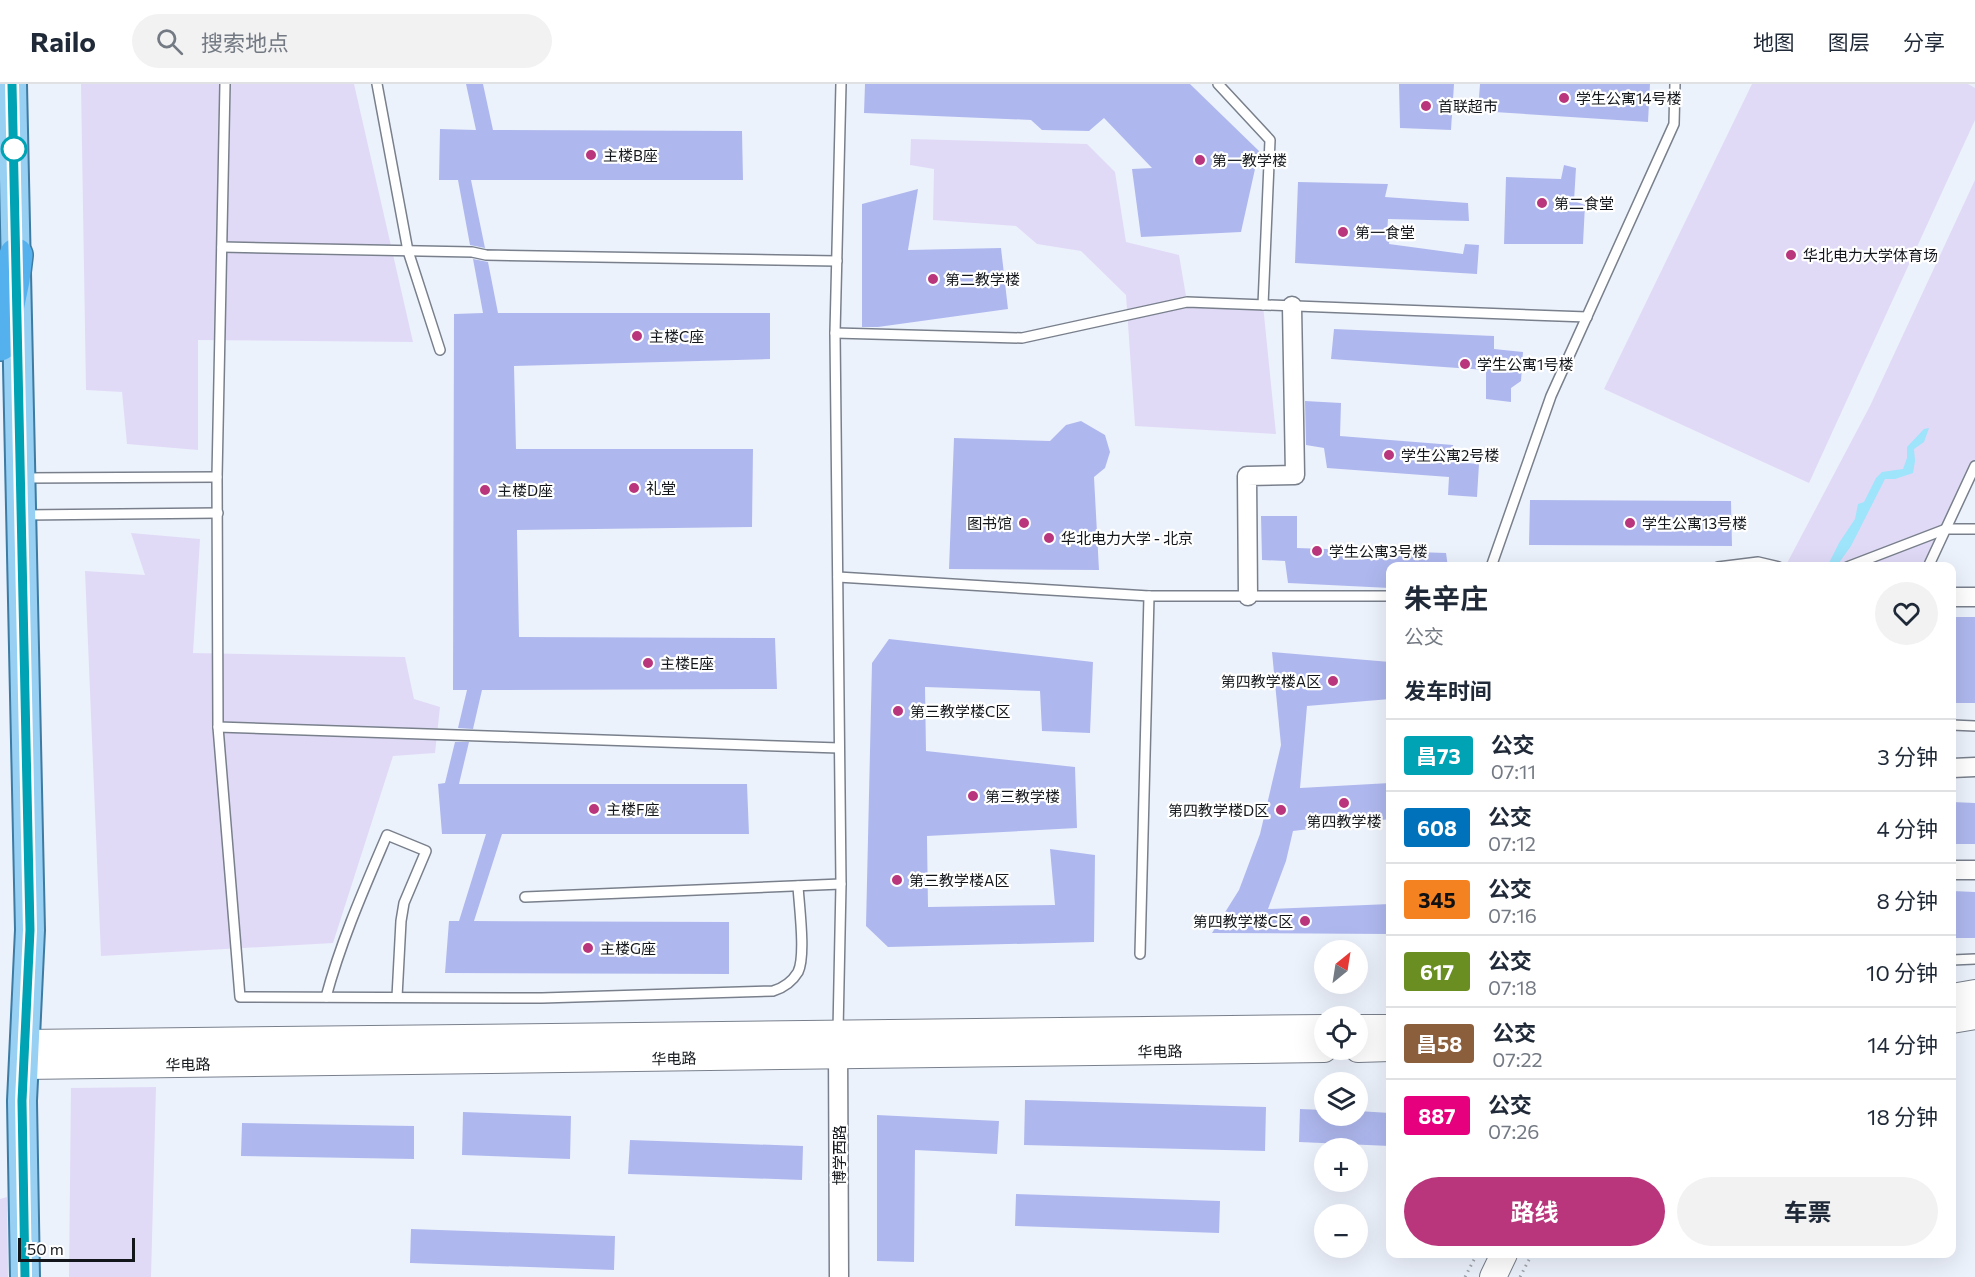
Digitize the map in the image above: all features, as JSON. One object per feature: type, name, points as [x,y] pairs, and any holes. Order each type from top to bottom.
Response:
[{"type":"highway","points":[[0,344],[16,255]]},
{"type":"main road","points":[[5,84],[14,146]]},
{"type":"main road","points":[[12,84],[30,930],[24,1054],[25,1277]]},
{"type":"street","points":[[1248,596],[1247,476],[1295,475],[1293,306]]},
{"type":"street","points":[[1956,597],[1975,597]]},
{"type":"street","points":[[1956,768],[1975,767]]},
{"type":"street","points":[[1956,870],[1975,870]]},
{"type":"street","points":[[1956,996],[1975,993]]},
{"type":"street","points":[[1956,1019],[1975,1016]]},
{"type":"street","name":"华电路","points":[[838,1045],[1314,1028]]},
{"type":"street","points":[[1368,1028],[1386,1028]]},
{"type":"street","name":"华电路","points":[[24,1054],[838,1045],[1314,1049]]},
{"type":"street","name":"博学西路","points":[[838,1045],[839,1277]]},
{"type":"street","points":[[1368,1049],[1386,1048]]},
{"type":"street","points":[[1492,1277],[1502,1258]]},
{"type":"lane","points":[[225,84],[218,477],[218,727],[240,997],[542,998],[772,992],[784,988],[798,971],[800,963],[798,886]]},
{"type":"lane","points":[[377,84],[408,251],[440,350]]},
{"type":"lane","points":[[838,1045],[841,884],[835,333],[841,84]]},
{"type":"lane","points":[[1218,84],[1269,140],[1263,305]]},
{"type":"lane","points":[[1493,562],[1551,396],[1674,124],[1675,84]]},
{"type":"lane","points":[[222,247],[472,252],[486,255],[837,261]]},
{"type":"lane","points":[[835,333],[1022,338],[1187,302],[1587,316]]},
{"type":"lane","points":[[1930,562],[1975,466]]},
{"type":"lane","points":[[21,478],[218,477]]},
{"type":"lane","points":[[21,515],[218,513]]},
{"type":"lane","points":[[1860,562],[1946,529],[1975,529]]},
{"type":"lane","points":[[838,577],[1149,596],[1386,596]]},
{"type":"lane","points":[[1140,954],[1149,596]]},
{"type":"lane","points":[[1956,725],[1975,726]]},
{"type":"lane","points":[[218,727],[839,748]]},
{"type":"lane","points":[[326,997],[351,918],[387,835],[426,851],[404,903],[397,998]]},
{"type":"lane","points":[[525,897],[841,884]]},
{"type":"lane","points":[[1956,960],[1975,959]]},
{"type":"path","points":[[1465,1277],[1474,1258]]},
{"type":"path","points":[[1520,1277],[1530,1258]]},
{"type":"shaded area","points":[[81,84],[354,84],[413,342],[198,340],[198,450],[127,444],[122,392],[86,390]]},
{"type":"shaded area","name":"华北电力大学体育场","points":[[1752,84],[1968,84],[1975,88],[1975,120],[1809,483],[1604,389]]},
{"type":"shaded area","points":[[911,139],[1087,144],[1115,172],[1126,242],[1179,255],[1187,302],[1263,305],[1276,434],[1135,426],[1126,295],[1081,251],[1037,244],[1016,226],[933,220],[934,169],[910,165]]},
{"type":"shaded area","points":[[1975,180],[1975,463],[1928,562],[1788,562],[1870,406]]},
{"type":"shaded area","points":[[131,533],[200,539],[193,653],[405,657],[414,699],[440,707],[435,753],[393,756],[333,943],[101,956],[85,571],[145,575]]},
{"type":"shaded area","points":[[156,1087],[151,1277],[69,1277],[71,1088]]},
{"type":"shaded area","points":[[7,1197],[8,1277],[0,1277],[0,1199]]},
{"type":"water","points":[[1929,428],[1924,442],[1914,449],[1913,473],[1895,479],[1885,479],[1851,546],[1840,562],[1830,562],[1855,519],[1858,504],[1864,502],[1876,478],[1882,472],[1903,469],[1907,458],[1907,447],[1924,429]]},
{"type":"building","name":"主楼B座","points":[[466,84],[483,84],[493,130],[742,131],[743,180],[471,180],[485,248],[470,245],[458,180],[439,180],[440,129],[476,130]]},
{"type":"building","name":"第一教学楼","points":[[865,84],[1190,84],[1259,151],[1241,232],[1141,237],[1132,169],[1152,168],[1104,118],[1089,131],[1042,130],[1031,120],[864,113]]},
{"type":"building","name":"首联超市","points":[[1399,84],[1454,84],[1451,130],[1400,128]]},
{"type":"building","name":"学生公寓14号楼","points":[[1480,84],[1650,84],[1648,122],[1478,111]]},
{"type":"building","name":"第二食堂","points":[[1564,165],[1576,168],[1574,201],[1585,205],[1583,244],[1504,244],[1506,177],[1561,179]]},
{"type":"building","name":"第一食堂","points":[[1298,182],[1388,184],[1385,197],[1468,203],[1469,221],[1388,219],[1387,234],[1390,235],[1389,244],[1463,254],[1465,244],[1479,245],[1477,274],[1295,263]]},
{"type":"building","name":"第二教学楼","points":[[918,189],[908,250],[1001,248],[1008,309],[878,327],[862,327],[862,204]]},
{"type":"building","points":[[473,259],[488,262],[498,313],[770,313],[770,359],[514,366],[516,449],[753,449],[752,527],[517,530],[519,637],[775,638],[777,689],[482,690],[473,729],[458,728],[467,690],[453,690],[454,314],[483,313]]},
{"type":"building","name":"学生公寓1号楼","points":[[1334,329],[1494,336],[1494,349],[1523,352],[1521,381],[1511,388],[1511,402],[1486,399],[1486,370],[1331,359]]},
{"type":"building","name":"学生公寓2号楼","points":[[1305,401],[1341,403],[1340,436],[1453,445],[1455,462],[1479,464],[1477,497],[1448,495],[1449,477],[1327,468],[1324,448],[1306,445]]},
{"type":"building","name":"图书馆","points":[[1081,421],[1105,435],[1110,452],[1105,468],[1094,477],[1099,570],[949,569],[954,438],[1050,441],[1066,425]]},
{"type":"building","name":"学生公寓13号楼","points":[[1530,500],[1731,501],[1732,546],[1529,545]]},
{"type":"building","name":"学生公寓3号楼","points":[[1261,516],[1297,516],[1297,548],[1446,553],[1447,562],[1386,562],[1386,588],[1288,583],[1285,561],[1262,560]]},
{"type":"building","points":[[1956,617],[1975,617],[1975,703],[1956,703]]},
{"type":"building","points":[[889,639],[1093,662],[1090,733],[1042,731],[1040,691],[925,687],[926,751],[1075,767],[1077,828],[927,836],[928,907],[1055,905],[1050,849],[1095,855],[1094,942],[888,947],[866,926],[872,663]]},
{"type":"building","points":[[1272,652],[1386,662],[1386,699],[1307,706],[1300,788],[1386,783],[1386,819],[1293,831],[1286,861],[1268,909],[1386,904],[1386,934],[1212,933],[1239,890],[1260,834],[1281,745]]},
{"type":"building","points":[[455,742],[469,742],[459,784],[747,784],[749,834],[502,834],[474,921],[729,922],[729,974],[445,973],[449,921],[459,921],[486,834],[442,834],[438,784],[445,783]]},
{"type":"building","points":[[1956,802],[1975,803],[1975,844],[1956,844]]},
{"type":"building","points":[[1956,891],[1975,892],[1975,938],[1956,938]]},
{"type":"building","points":[[1025,1100],[1266,1107],[1265,1151],[1024,1145]]},
{"type":"building","points":[[1300,1109],[1314,1110],[1314,1126],[1368,1126],[1368,1112],[1386,1113],[1386,1146],[1368,1145],[1368,1138],[1314,1138],[1314,1143],[1299,1142]]},
{"type":"building","points":[[463,1112],[571,1116],[570,1159],[462,1155]]},
{"type":"building","points":[[877,1115],[999,1121],[997,1154],[915,1150],[914,1262],[877,1261]]},
{"type":"building","points":[[242,1123],[414,1126],[414,1159],[241,1156]]},
{"type":"building","points":[[630,1140],[803,1146],[802,1180],[628,1174]]},
{"type":"building","points":[[1016,1194],[1220,1201],[1219,1233],[1015,1226]]},
{"type":"building","points":[[411,1229],[615,1236],[614,1270],[410,1263]]},
{"type":"bus line","name":"昌73","points":[[12,84],[30,930],[22,1101],[25,1277]]},
{"type":"place","name":"学生公寓14号楼","points":[[1564,98]]},
{"type":"place","name":"首联超市","points":[[1426,106]]},
{"type":"place","name":"主楼B座","points":[[591,155]]},
{"type":"place","name":"第一教学楼","points":[[1200,160]]},
{"type":"place","name":"第二食堂","points":[[1542,203]]},
{"type":"place","name":"第一食堂","points":[[1343,232]]},
{"type":"place","name":"华北电力大学体育场","points":[[1791,255]]},
{"type":"place","name":"第二教学楼","points":[[933,279]]},
{"type":"place","name":"主楼C座","points":[[637,336]]},
{"type":"place","name":"学生公寓1号楼","points":[[1465,364]]},
{"type":"place","name":"学生公寓2号楼","points":[[1389,455]]},
{"type":"place","name":"礼堂","points":[[634,488]]},
{"type":"place","name":"主楼D座","points":[[485,490]]},
{"type":"place","name":"图书馆","points":[[1024,523]]},
{"type":"place","name":"学生公寓13号楼","points":[[1630,523]]},
{"type":"place","name":"华北电力大学 - 北京","points":[[1049,538]]},
{"type":"place","name":"学生公寓3号楼","points":[[1317,551]]},
{"type":"place","name":"主楼E座","points":[[648,663]]},
{"type":"place","name":"第四教学楼A区","points":[[1333,681]]},
{"type":"place","name":"第三教学楼C区","points":[[898,711]]},
{"type":"place","name":"第三教学楼","points":[[973,796]]},
{"type":"place","name":"第四教学楼","points":[[1344,803]]},
{"type":"place","name":"主楼F座","points":[[594,809]]},
{"type":"place","name":"第四教学楼D区","points":[[1281,810]]},
{"type":"place","name":"第三教学楼A区","points":[[897,880]]},
{"type":"place","name":"第四教学楼C区","points":[[1305,921]]},
{"type":"place","name":"主楼G座","points":[[588,948]]}]
